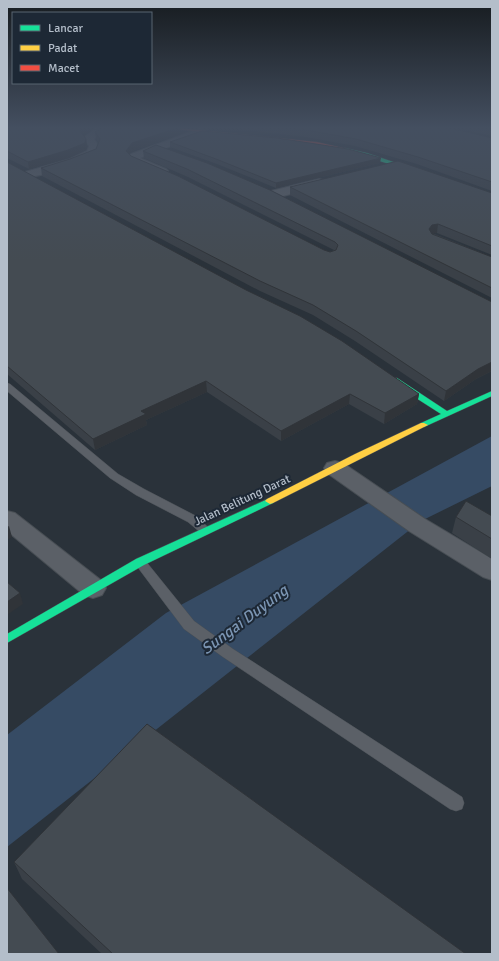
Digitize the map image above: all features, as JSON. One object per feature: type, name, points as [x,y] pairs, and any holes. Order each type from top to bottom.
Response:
[{"type":"main road","points":[[26,172],[43,181]]},
{"type":"main road","points":[[420,172],[433,176]]},
{"type":"main road","points":[[385,373],[446,414]]},
{"type":"main road","name":"Jalan Belitung Darat","points":[[7,639],[140,562],[492,393]]},
{"type":"street","points":[[164,172],[176,177]]},
{"type":"street","points":[[276,194],[333,180]]},
{"type":"street","points":[[261,188],[296,204]]},
{"type":"street","points":[[335,468],[417,525],[492,571]]},
{"type":"street","points":[[7,519],[93,588]]},
{"type":"lane","points":[[7,386],[114,476],[140,492],[192,519],[205,530]]},
{"type":"lane","points":[[140,562],[189,625],[228,653],[456,803]]},
{"type":"water","name":"Sungai Duyung","points":[[492,436],[492,486],[421,521],[7,847],[7,735],[166,613]]},
{"type":"building","points":[[7,172],[25,172],[246,290],[300,316],[342,341],[419,394],[385,413],[350,394],[281,431],[206,381],[141,411],[146,414],[93,439],[7,366]]},
{"type":"building","points":[[48,172],[168,172],[324,250],[330,252],[336,250],[338,245],[335,242],[193,172],[228,172],[270,190],[492,302],[492,362],[478,369],[446,391],[356,331],[313,305],[260,281]]},
{"type":"building","points":[[248,172],[323,172],[276,183]]},
{"type":"building","points":[[353,172],[430,172],[492,193],[492,246],[438,224],[432,225],[429,229],[432,234],[492,257],[492,288],[290,187]]},
{"type":"building","points":[[462,172],[492,172],[492,182]]},
{"type":"building","points":[[466,501],[492,516],[492,539],[456,517]]},
{"type":"building","points":[[7,582],[20,593],[7,602]]},
{"type":"building","points":[[147,724],[466,954],[113,954],[14,862]]},
{"type":"building","points":[[7,888],[59,954],[7,954]]},
{"type":"traffic: fast","points":[[394,380],[446,414]]},
{"type":"traffic: fast","points":[[424,425],[492,393]]},
{"type":"traffic: fast","points":[[7,639],[140,562],[270,501]]},
{"type":"traffic: slow","points":[[270,501],[358,456],[424,425]]}]
